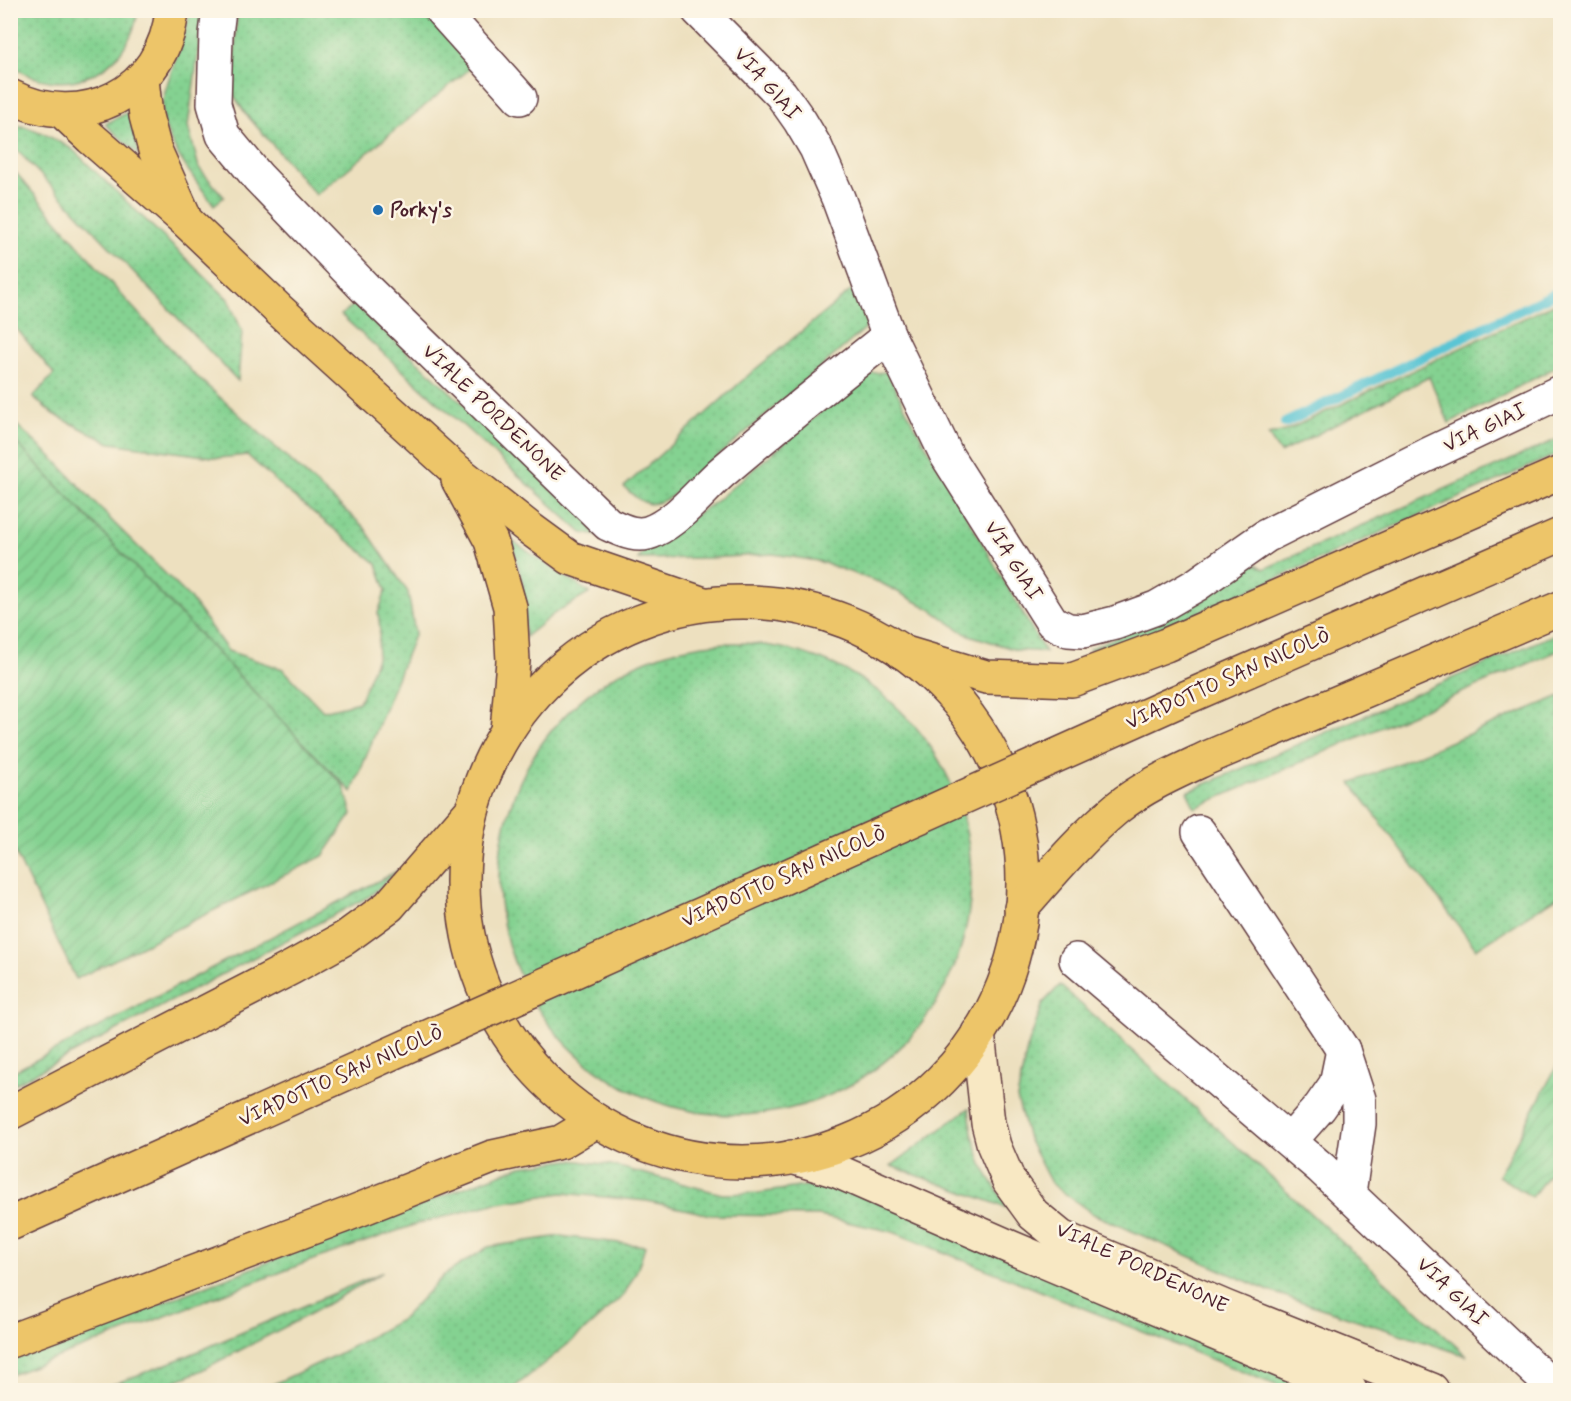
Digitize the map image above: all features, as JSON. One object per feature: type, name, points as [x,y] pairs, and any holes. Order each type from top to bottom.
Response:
[{"type":"main road","points":[[10,96],[40,108],[63,111],[87,109],[111,100],[142,79],[162,50],[171,10]]},
{"type":"main road","name":"VIALE PORDENONE","points":[[142,79],[146,116],[155,150],[187,222]]},
{"type":"main road","name":"VIALE PORDENONE","points":[[63,111],[187,222],[452,468],[570,558],[706,605]]},
{"type":"main road","name":"VIALE PORDENONE","points":[[452,468],[491,541],[510,607],[513,661],[507,731]]},
{"type":"main road","points":[[902,652],[986,677],[1072,680],[1166,645],[1560,473]]},
{"type":"main road","name":"VIADOTTO SAN NICOLÒ","points":[[10,1224],[1176,702],[1560,535]]},
{"type":"main road","name":"VIALE PORDENONE","points":[[741,602],[771,604],[819,613],[857,627],[902,652],[930,674],[957,701],[981,734],[999,769],[1012,805],[1019,834],[1023,873],[1022,908],[1017,941],[998,997],[978,1033],[950,1071],[921,1098],[898,1115],[863,1135],[836,1146],[792,1157],[739,1162],[681,1155],[643,1144],[596,1121],[559,1093],[525,1058],[497,1018],[482,986],[467,935],[463,896],[465,847],[472,810],[485,771],[507,731],[546,683],[576,657],[592,646],[645,620],[673,611],[741,602]]},
{"type":"main road","points":[[1022,908],[1089,833],[1118,807],[1155,783],[1209,757],[1560,608]]},
{"type":"main road","points":[[10,1113],[345,938],[389,906],[472,810]]},
{"type":"main road","name":"VIALE PORDENONE","points":[[978,1033],[988,1123],[994,1146],[1009,1181],[1033,1214],[1061,1237],[1225,1307],[1432,1390]]},
{"type":"main road","points":[[10,1341],[346,1215],[492,1157],[561,1142],[596,1121]]},
{"type":"main road","name":"VIALE PORDENONE","points":[[792,1157],[837,1171],[1021,1252],[1350,1390]]},
{"type":"street","name":"VIALE PORDENONE","points":[[219,10],[214,104],[223,135],[258,177],[367,290],[608,524],[630,534],[654,531],[677,514],[720,474],[811,398],[889,336]]},
{"type":"street","points":[[441,10],[520,98]]},
{"type":"street","name":"VIA GIAI","points":[[698,10],[781,94],[800,121],[816,148],[838,198],[889,336],[947,456],[1052,622],[1068,630],[1083,631],[1104,626],[1156,608],[1196,585],[1266,537],[1417,460],[1560,392]]},
{"type":"street","points":[[1199,832],[1343,1050],[1359,1099],[1359,1124],[1349,1193]]},
{"type":"street","points":[[1076,960],[1290,1141],[1320,1107],[1336,1084],[1343,1050]]},
{"type":"street","name":"VIA GIAI","points":[[1290,1141],[1349,1193],[1556,1390]]},
{"type":"green space","points":[[10,11],[138,11],[132,33],[122,51],[107,65],[90,76],[71,81],[51,81],[31,76],[11,65]]},
{"type":"green space","points":[[190,11],[202,11],[188,126],[199,168],[224,197],[214,205],[178,155],[165,126],[162,112],[166,88]]},
{"type":"green space","points":[[237,11],[429,11],[477,63],[316,195],[245,113],[233,94]]},
{"type":"green space","points":[[129,112],[140,156],[105,124]]},
{"type":"green space","points":[[11,125],[35,130],[72,149],[228,299],[242,331],[238,381],[11,144]]},
{"type":"green space","points":[[10,166],[117,290],[193,373],[364,527],[408,592],[415,633],[352,792],[11,437],[11,420],[56,461],[114,523],[189,597],[228,651],[283,669],[323,711],[359,702],[377,658],[380,628],[378,613],[386,590],[377,564],[282,487],[247,455],[219,458],[110,443],[53,414],[33,397],[54,374],[11,322]]},
{"type":"green space","points":[[853,289],[868,326],[672,496],[657,503],[646,503],[636,498],[624,487],[752,372]]},
{"type":"green space","points":[[1560,301],[1560,365],[1449,423],[1429,377],[1280,453],[1268,435],[1285,431]]},
{"type":"green space","points":[[355,304],[609,538],[582,533],[341,315]]},
{"type":"green space","points":[[887,372],[912,421],[1045,652],[1016,650],[966,634],[930,609],[881,583],[818,561],[773,554],[638,559],[650,545],[715,502],[856,382],[870,373]]},
{"type":"green space","points":[[11,437],[344,786],[352,814],[323,856],[76,979],[11,844]]},
{"type":"green space","points":[[1560,438],[1560,453],[1153,633],[1096,655],[1089,649],[1208,597],[1251,561],[1264,569]]},
{"type":"green space","points":[[511,540],[590,593],[555,613],[525,637],[522,581]]},
{"type":"green space","points":[[1560,632],[1560,650],[1195,808],[1187,792]]},
{"type":"green space","points":[[735,643],[781,647],[825,661],[866,683],[902,712],[931,748],[953,789],[967,833],[971,879],[967,925],[953,969],[931,1010],[902,1046],[866,1075],[825,1097],[781,1111],[735,1115],[689,1111],[645,1097],[604,1075],[568,1046],[539,1010],[517,969],[503,925],[499,879],[503,833],[517,789],[539,748],[568,712],[604,683],[645,661],[689,647]]},
{"type":"green space","points":[[1560,696],[1560,895],[1476,949],[1351,783]]},
{"type":"green space","points":[[399,870],[370,896],[11,1086],[11,1073]]},
{"type":"green space","points":[[1060,985],[1467,1356],[1269,1291],[1093,1214],[1051,1183],[1028,1139],[1017,1098],[1027,1049],[1043,1003]]},
{"type":"green space","points":[[1560,1060],[1560,1159],[1532,1197],[1498,1176]]},
{"type":"green space","points":[[969,1108],[972,1133],[983,1167],[1008,1208],[891,1166]]},
{"type":"green space","points":[[570,1160],[611,1165],[722,1194],[759,1193],[812,1185],[857,1193],[1330,1390],[1288,1390],[893,1232],[819,1216],[711,1215],[647,1201],[562,1193],[493,1204],[420,1223],[318,1258],[11,1375],[11,1360],[521,1166]]},
{"type":"green space","points":[[560,1236],[645,1246],[638,1268],[624,1295],[583,1332],[511,1390],[261,1390],[338,1354],[402,1319],[444,1275],[488,1247]]},
{"type":"green space","points":[[383,1272],[306,1316],[196,1373],[151,1390],[99,1390],[187,1356]]},
{"type":"waterway","points":[[1285,423],[1560,291]]},
{"type":"place","name":"Porky's","points":[[378,210]]}]
